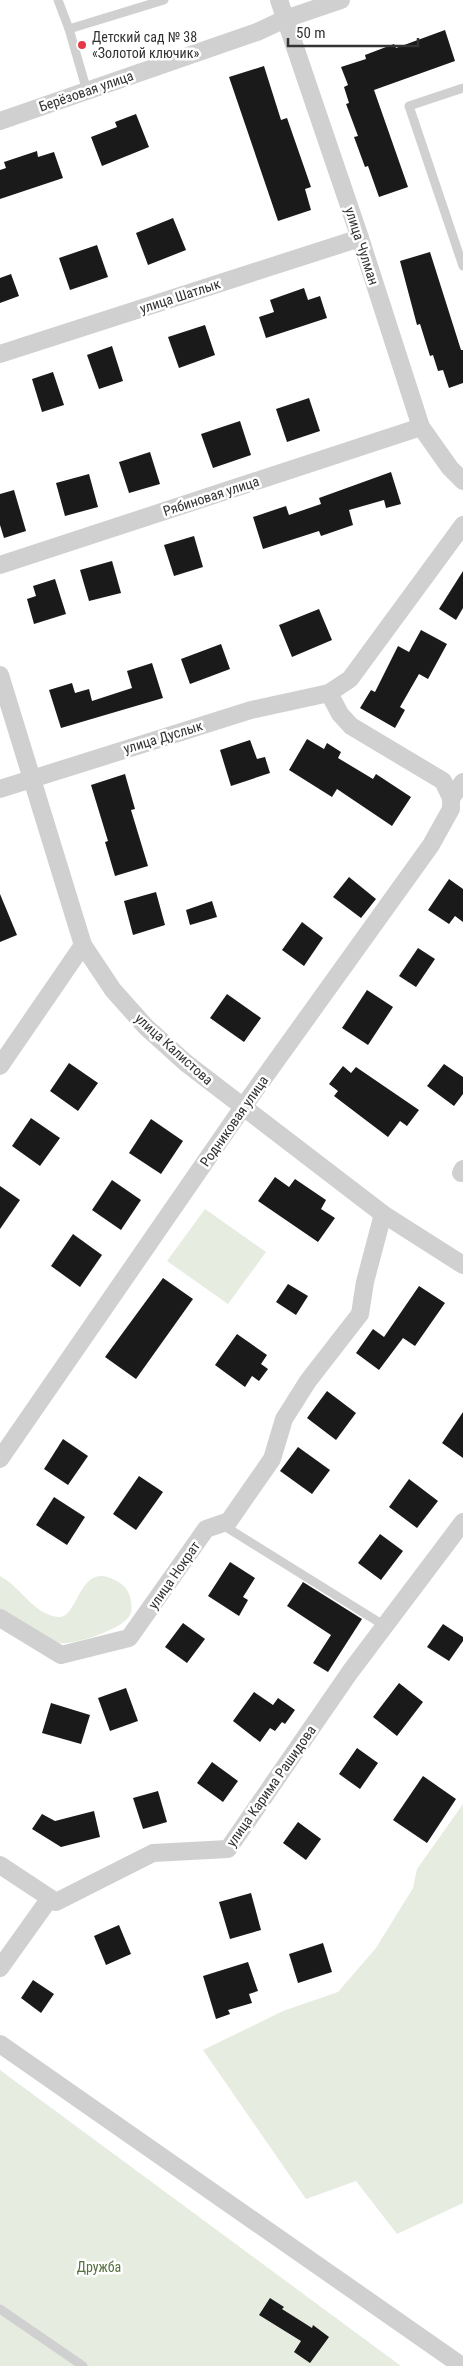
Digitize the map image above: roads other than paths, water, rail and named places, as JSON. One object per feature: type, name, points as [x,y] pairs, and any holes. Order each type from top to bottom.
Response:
[{"type":"street","name":"улица Чулман","points":[[279,0],[360,238],[421,428],[450,468],[463,481]]},
{"type":"street","name":"Берёзовая улица","points":[[0,121],[257,32],[285,19],[341,0]]},
{"type":"street","name":"улица Шатлык","points":[[0,354],[360,238]]},
{"type":"street","name":"Рябиновая улица","points":[[0,565],[421,428]]},
{"type":"street","name":"улица Дуслык","points":[[0,789],[252,710],[329,693],[350,679],[463,524]]},
{"type":"street","name":"улица Калистова","points":[[0,675],[83,944],[113,990],[146,1027],[186,1063],[383,1214],[463,1266]]},
{"type":"street","points":[[329,693],[340,714],[351,726],[443,782],[451,798]]},
{"type":"street","name":"Родниковая улица","points":[[0,1459],[243,1107],[431,845],[451,809],[451,798],[463,782]]},
{"type":"street","points":[[0,1066],[83,944]]},
{"type":"street","name":"улица Нократ","points":[[0,1618],[61,1654],[129,1638],[206,1529],[229,1521],[272,1459],[284,1419],[308,1382],[360,1314],[365,1282],[383,1214]]},
{"type":"street","name":"улица Карима Рашидова","points":[[50,1898],[56,1902],[153,1854],[228,1850],[350,1672],[463,1522]]},
{"type":"street","points":[[0,1865],[50,1898],[0,1968]]},
{"type":"street","points":[[0,2044],[462,2366]]},
{"type":"lane","points":[[58,0],[69,29],[87,91]]},
{"type":"lane","points":[[69,29],[164,0]]},
{"type":"lane","points":[[463,88],[410,106],[463,266]]},
{"type":"lane","points":[[221,1524],[385,1626]]},
{"type":"lane","points":[[0,2309],[83,2366]]},
{"type":"place","name":"Детский сад № 38 «Золотой ключик»","points":[[82,45]]},
{"type":"park label","name":"Дружба","points":[[99,2267]]}]
